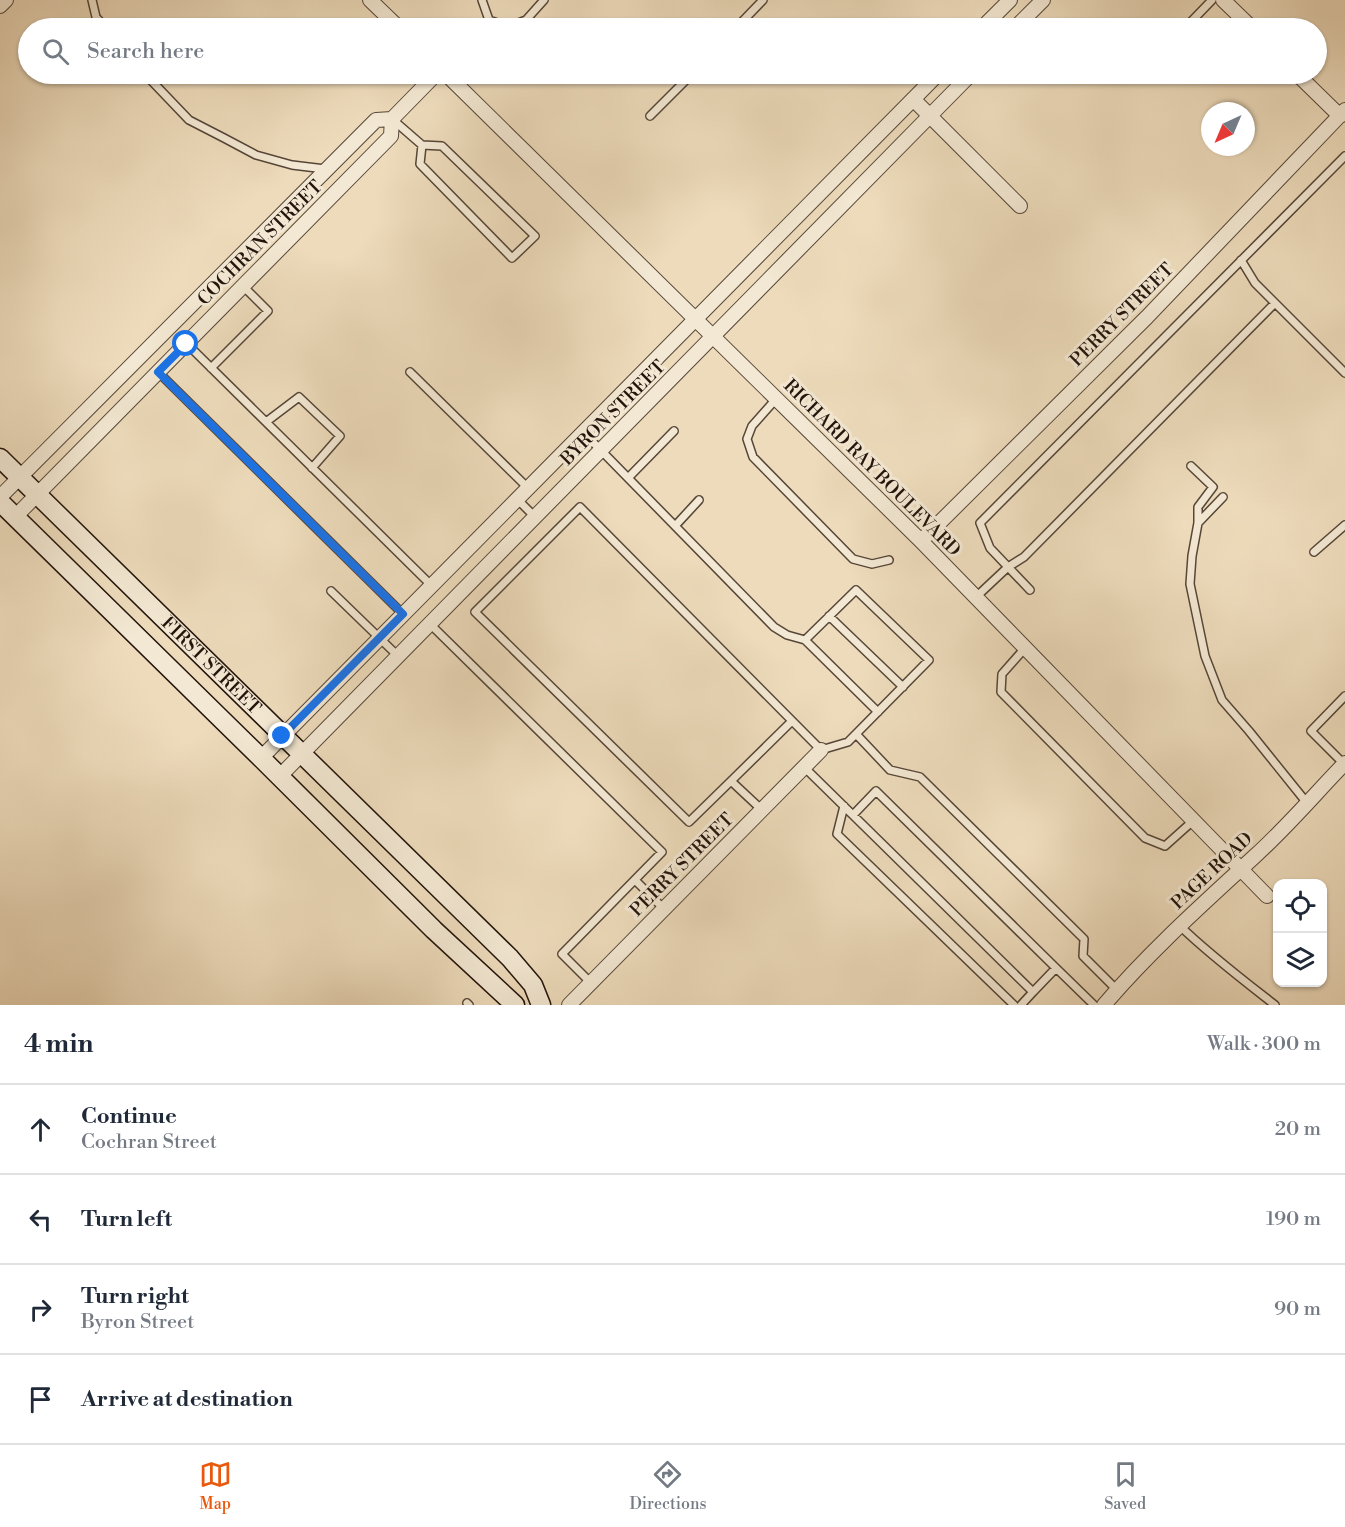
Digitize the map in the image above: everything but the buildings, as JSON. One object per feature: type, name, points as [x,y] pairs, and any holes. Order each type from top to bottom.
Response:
[{"type":"street","points":[[0,6],[6,0]]},
{"type":"street","points":[[370,0],[389,18]]},
{"type":"street","points":[[992,18],[1010,0]]},
{"type":"street","points":[[1025,18],[1043,0]]},
{"type":"street","points":[[1223,0],[1242,18]]},
{"type":"street","name":"COCHRAN STREET","points":[[15,517],[391,136],[392,119],[426,84]]},
{"type":"street","name":"RICHARD RAY BOULEVARD","points":[[456,84],[921,541],[1267,896]]},
{"type":"street","name":"BYRON STREET","points":[[261,758],[928,84]]},
{"type":"street","name":"BYRON STREET","points":[[279,777],[961,84]]},
{"type":"street","points":[[1308,84],[1343,116]]},
{"type":"street","points":[[913,99],[1020,206]]},
{"type":"street","name":"PERRY STREET","points":[[921,541],[1147,317],[1343,116]]},
{"type":"street","name":"COCHRAN STREET","points":[[0,497],[376,120],[392,119]]},
{"type":"street","points":[[812,201],[829,218]]},
{"type":"street","name":"FIRST STREET","points":[[0,458],[510,958],[533,985],[542,1005]]},
{"type":"street","name":"FIRST STREET","points":[[0,502],[434,930],[515,1005]]},
{"type":"street","name":"PERRY STREET","points":[[569,1005],[820,750]]},
{"type":"street","name":"PAGE ROAD","points":[[1104,1005],[1132,972],[1256,855],[1345,763]]},
{"type":"lane","points":[[92,0],[98,18]]},
{"type":"lane","points":[[482,0],[488,18]]},
{"type":"lane","points":[[528,18],[544,0]]},
{"type":"lane","points":[[746,18],[764,0]]},
{"type":"lane","points":[[1195,18],[1212,0]]},
{"type":"lane","points":[[154,84],[189,120],[256,155],[292,165],[326,170]]},
{"type":"lane","points":[[650,116],[682,84]]},
{"type":"lane","points":[[392,119],[422,145],[442,147],[535,236],[512,258],[420,164],[422,145]]},
{"type":"lane","points":[[1030,590],[990,548],[980,523],[1345,156]]},
{"type":"lane","points":[[1241,260],[1256,283],[1345,373]]},
{"type":"lane","points":[[211,368],[268,311],[243,286]]},
{"type":"lane","points":[[976,597],[1008,567],[1024,557],[1275,303]]},
{"type":"lane","points":[[186,344],[431,585]]},
{"type":"lane","points":[[158,372],[403,614]]},
{"type":"lane","points":[[410,372],[528,488]]},
{"type":"lane","points":[[266,422],[299,397],[339,436],[312,468]]},
{"type":"lane","points":[[776,399],[752,426],[747,440],[753,457],[853,559],[872,564],[889,560]]},
{"type":"lane","points":[[628,478],[674,431]]},
{"type":"lane","points":[[583,432],[774,627],[787,635],[805,640],[878,712]]},
{"type":"lane","points":[[1191,466],[1213,487],[1198,507],[1190,584],[1206,656],[1222,700],[1249,730],[1306,803]]},
{"type":"lane","points":[[1198,523],[1223,497]]},
{"type":"lane","points":[[517,499],[535,517]]},
{"type":"lane","points":[[675,526],[699,500]]},
{"type":"lane","points":[[792,722],[689,822],[475,612],[580,507],[820,750],[848,742],[929,660],[856,590],[805,640]]},
{"type":"lane","points":[[1314,552],[1345,525]]},
{"type":"lane","points":[[331,591],[398,656]]},
{"type":"lane","points":[[829,616],[903,687]]},
{"type":"lane","points":[[430,624],[662,852],[562,954],[591,983]]},
{"type":"lane","points":[[1026,648],[1002,674],[1001,692],[1145,838],[1165,846],[1194,820]]},
{"type":"lane","points":[[1345,696],[1311,731],[1345,763]]},
{"type":"lane","points":[[856,734],[890,770],[920,777],[1084,939],[1083,956],[1117,990]]},
{"type":"lane","points":[[804,767],[1033,992]]},
{"type":"lane","points":[[731,781],[762,810]]},
{"type":"lane","points":[[853,815],[876,791],[1094,1005]]},
{"type":"lane","points":[[844,806],[837,834],[1014,1005]]},
{"type":"lane","points":[[634,880],[664,909]]},
{"type":"lane","points":[[1180,926],[1275,1005]]},
{"type":"lane","points":[[1021,1005],[1056,968]]},
{"type":"route","points":[[186,344],[158,372],[403,614],[282,736]]}]
